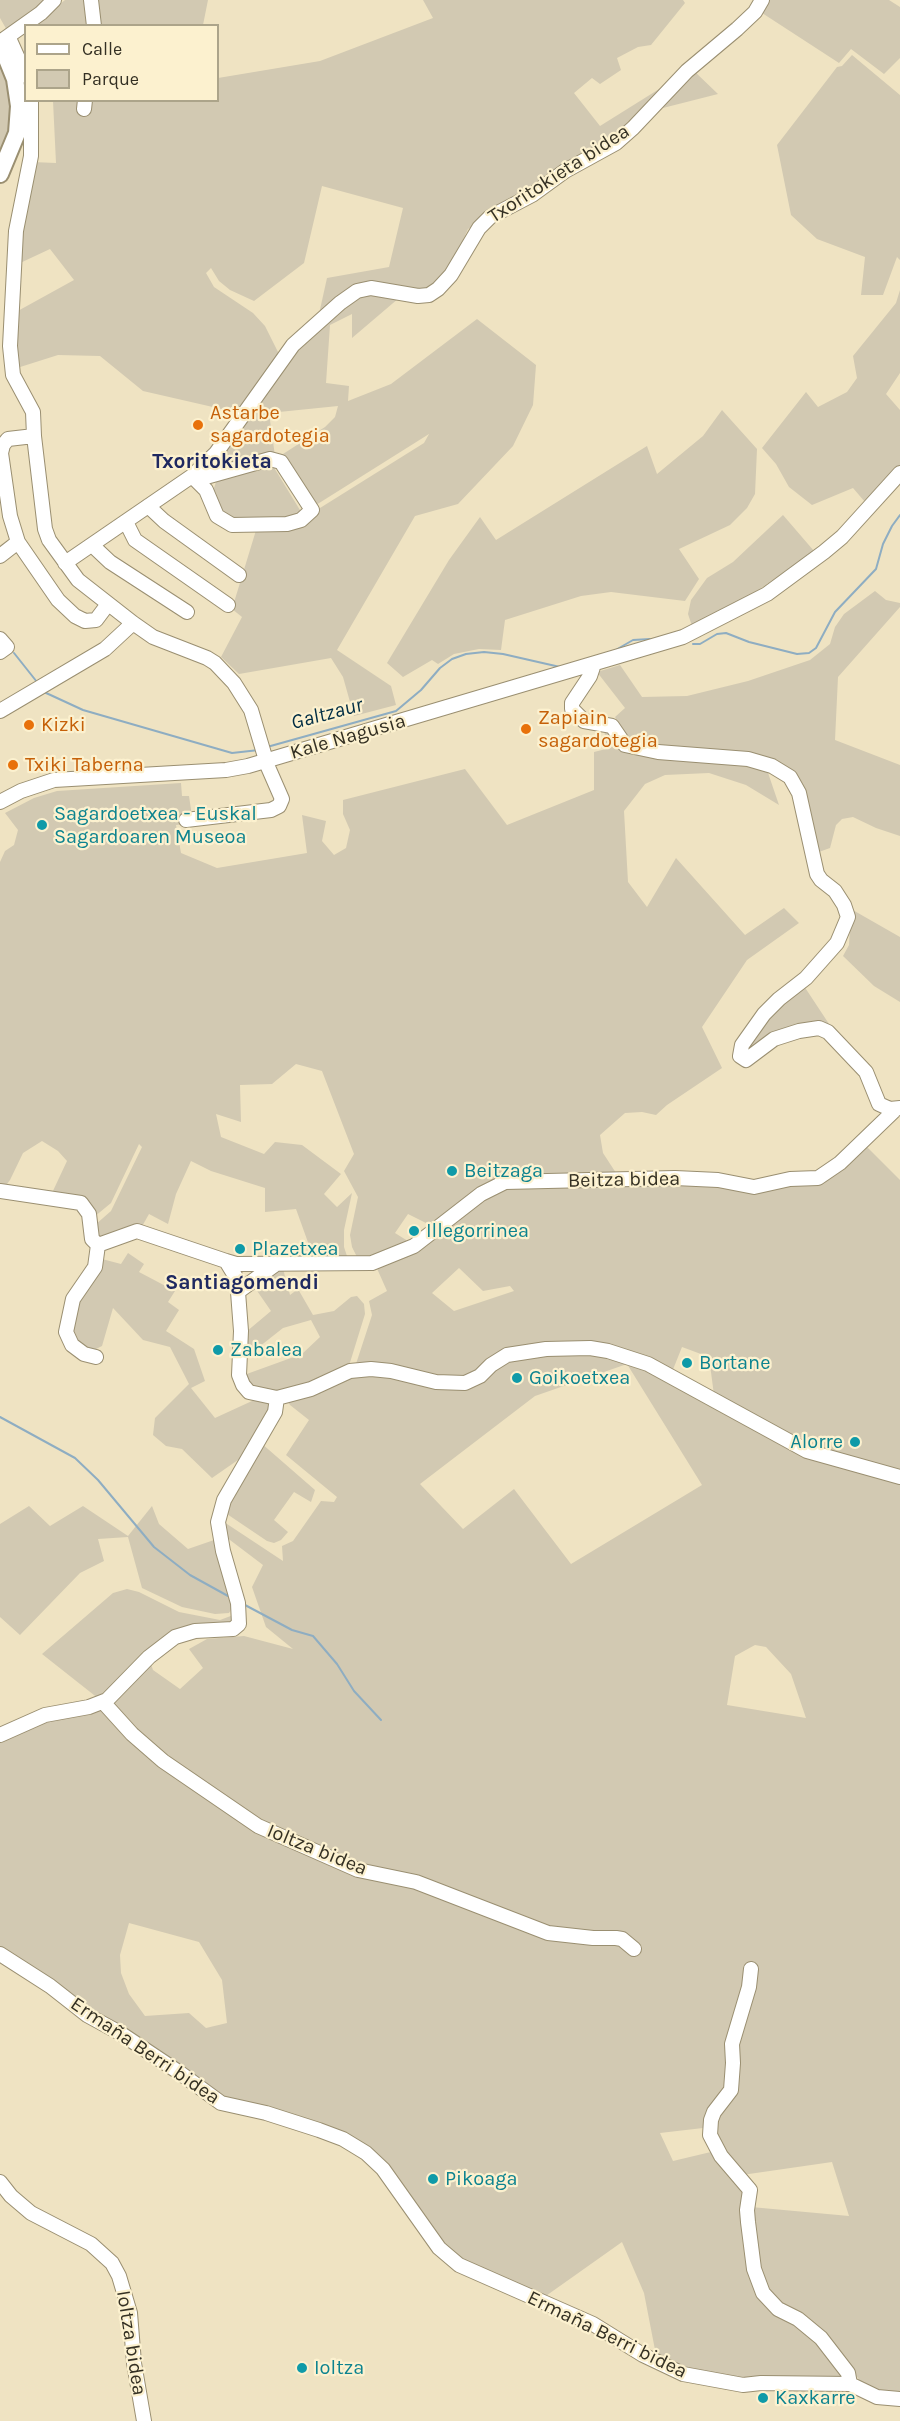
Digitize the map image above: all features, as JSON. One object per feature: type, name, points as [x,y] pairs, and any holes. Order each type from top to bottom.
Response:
[{"type":"main road","points":[[0,173],[17,133],[20,106],[15,79],[3,40]]},
{"type":"street","points":[[26,24],[41,14],[54,0]]},
{"type":"street","points":[[91,0],[94,24]]},
{"type":"street","name":"Txoritokieta bidea","points":[[65,563],[192,476],[216,453],[293,345],[340,303],[357,291],[371,288],[418,296],[429,295],[438,289],[451,275],[478,228],[490,217],[532,195],[565,171],[616,143],[687,71],[743,24],[755,12],[762,0]]},
{"type":"street","points":[[24,26],[3,40],[24,73]]},
{"type":"street","points":[[31,102],[31,156],[16,231],[10,346],[13,375],[33,412],[45,529],[49,540],[78,580],[132,623],[153,637],[215,663],[234,683],[246,702],[264,752]]},
{"type":"street","points":[[0,298],[13,305]]},
{"type":"street","points":[[34,436],[4,438],[1,453],[10,516],[18,542],[58,600],[75,616],[85,621],[96,620],[108,604]]},
{"type":"street","points":[[270,459],[281,462],[312,510],[301,520],[287,524],[232,525],[217,516],[206,489],[192,476],[206,477],[270,459]]},
{"type":"street","name":"Kale Nagusia","points":[[0,802],[21,791],[54,780],[226,770],[264,752],[594,664],[690,634],[767,594],[824,552],[842,537],[900,473]]},
{"type":"street","points":[[148,506],[164,521],[238,574]]},
{"type":"street","points":[[126,522],[135,540],[228,605]]},
{"type":"street","points":[[0,556],[18,542]]},
{"type":"street","points":[[92,545],[110,562],[187,612]]},
{"type":"street","points":[[0,711],[105,649],[132,623]]},
{"type":"street","points":[[594,664],[590,676],[572,703],[572,709],[584,721],[612,726],[625,746],[748,759],[783,772],[795,783],[817,874],[821,880],[836,891],[848,917],[840,937],[829,952],[806,978],[778,999],[764,1014],[742,1045],[740,1056],[746,1060],[774,1039],[799,1031],[819,1028],[828,1032],[866,1072],[879,1104],[898,1109]]},
{"type":"street","name":"Kale Nagusia","points":[[186,820],[271,810],[279,806],[282,799],[264,752]]},
{"type":"street","name":"Beitza bidea","points":[[98,1245],[137,1231],[236,1264],[372,1263],[414,1246],[481,1194],[505,1182],[675,1178],[718,1180],[754,1187],[790,1179],[818,1178],[840,1163],[898,1109]]},
{"type":"street","points":[[0,1191],[81,1203],[89,1214],[92,1239],[98,1245],[95,1267],[73,1299],[66,1332],[72,1345],[84,1354],[96,1357]]},
{"type":"street","points":[[226,1261],[237,1279],[237,1306],[241,1331],[239,1375],[249,1392],[277,1398],[311,1389],[350,1371],[371,1369],[391,1371],[436,1382],[465,1383],[480,1376],[491,1365],[507,1356],[546,1349],[590,1348],[608,1351],[648,1364],[807,1451],[900,1477]]},
{"type":"street","points":[[238,1291],[278,1263]]},
{"type":"street","points":[[0,1736],[45,1715],[89,1707],[102,1702],[149,1657],[175,1637],[195,1631],[233,1629],[239,1624],[238,1603],[223,1551],[218,1522],[224,1500],[275,1412],[277,1398]]},
{"type":"street","name":"Ioltza bidea","points":[[102,1702],[132,1734],[163,1761],[258,1826],[358,1870],[416,1882],[548,1933],[622,1939],[634,1949]]},
{"type":"street","name":"Ermaña Berri bidea","points":[[0,1954],[43,1981],[87,2015],[120,2032],[221,2103],[260,2111],[319,2130],[343,2139],[366,2153],[383,2169],[439,2248],[459,2265],[593,2324],[643,2355],[683,2374],[743,2385],[850,2384]]},
{"type":"street","points":[[751,1970],[748,1988],[733,2036],[731,2090],[714,2112],[711,2120],[711,2135],[721,2156],[750,2190],[747,2210],[754,2269],[763,2293],[778,2309],[798,2319],[821,2338],[848,2373],[850,2384],[877,2397],[900,2399]]},
{"type":"street","name":"Ioltza bidea","points":[[0,2182],[11,2196],[31,2213],[91,2244],[112,2264],[119,2276],[130,2313],[134,2363],[144,2421]]},
{"type":"green space","points":[[0,0],[49,0],[8,32],[0,18]]},
{"type":"green space","points":[[65,0],[208,0],[203,24],[36,24]]},
{"type":"green space","points":[[423,0],[683,0],[685,3],[651,45],[638,47],[617,58],[621,70],[600,84],[592,78],[574,93],[600,126],[664,86],[612,141],[468,229],[451,267],[428,291],[378,285],[319,314],[327,278],[389,267],[403,208],[322,186],[304,263],[254,301],[230,290],[219,281],[211,268],[206,273],[214,287],[253,313],[265,326],[280,356],[239,413],[143,391],[100,356],[58,355],[17,368],[16,312],[74,280],[50,249],[18,264],[32,162],[56,163],[53,102],[219,102],[219,78],[320,61],[433,18]]},
{"type":"green space","points":[[765,0],[889,0],[900,7],[900,58],[884,74],[851,49],[839,63],[759,11]]},
{"type":"green space","points":[[852,55],[900,95],[900,260],[897,257],[883,295],[861,295],[865,257],[817,239],[791,215],[777,145],[837,67],[842,66]]},
{"type":"green space","points":[[0,57],[12,91],[12,122],[5,144],[0,151]]},
{"type":"green space","points":[[693,70],[718,94],[655,110]]},
{"type":"green space","points":[[900,290],[900,373],[886,394],[900,410],[900,465],[865,502],[853,488],[812,505],[789,487],[776,464],[762,448],[806,392],[818,407],[847,392],[857,378],[853,356],[896,303]]},
{"type":"green space","points":[[372,291],[399,298],[352,338],[352,314],[330,325],[326,383],[349,386],[348,401],[391,384],[477,319],[536,365],[533,405],[513,446],[458,504],[415,516],[337,650],[391,686],[396,705],[354,716],[343,677],[331,658],[239,674],[221,657],[242,617],[232,609],[257,527],[308,521],[320,508],[424,443],[429,434],[316,505],[283,454],[325,427],[335,417],[338,406],[269,413],[275,456],[220,468],[223,459],[219,454],[295,346],[340,305]]},
{"type":"green space","points":[[722,410],[757,449],[755,494],[747,508],[730,525],[679,549],[699,579],[685,601],[611,592],[581,596],[505,620],[501,650],[479,649],[454,654],[438,664],[432,660],[403,677],[387,663],[449,560],[480,517],[496,540],[647,446],[657,474],[703,436]]},
{"type":"green space","points":[[270,461],[303,515],[295,519],[234,521],[221,510],[213,491],[218,476]]},
{"type":"green space","points":[[783,515],[814,551],[754,593],[692,626],[688,614],[691,600],[707,578],[733,562]]},
{"type":"green space","points":[[875,591],[886,600],[900,603],[900,607],[838,677],[835,740],[900,765],[900,836],[853,817],[842,819],[836,825],[830,848],[816,853],[794,775],[629,742],[615,717],[625,708],[597,672],[620,665],[642,697],[687,696],[748,681],[810,660],[830,644],[835,627],[844,614]]},
{"type":"green space","points":[[604,725],[616,730],[622,745],[636,752],[738,760],[766,767],[779,805],[746,785],[709,773],[665,775],[645,784],[624,811],[628,882],[647,907],[676,858],[745,935],[784,908],[799,923],[747,960],[702,1027],[722,1068],[656,1115],[642,1112],[625,1113],[600,1135],[603,1153],[618,1176],[510,1178],[500,1181],[468,1200],[434,1227],[408,1214],[395,1233],[419,1248],[473,1204],[497,1188],[514,1183],[674,1180],[813,1182],[834,1172],[864,1144],[900,1180],[900,1473],[830,1456],[714,1395],[709,1357],[682,1347],[672,1372],[650,1361],[653,1371],[708,1404],[739,1416],[809,1455],[900,1480],[900,2395],[891,2396],[873,2390],[862,2383],[825,2338],[808,2322],[779,2306],[762,2283],[757,2268],[751,2207],[849,2216],[832,2162],[742,2175],[722,2152],[713,2130],[714,2117],[728,2101],[733,2091],[736,2075],[735,2042],[750,1996],[754,1975],[747,1971],[743,1992],[729,2030],[727,2044],[729,2070],[721,2095],[708,2111],[703,2128],[660,2133],[673,2161],[715,2151],[743,2184],[746,2192],[744,2208],[752,2268],[757,2287],[775,2310],[799,2323],[816,2337],[844,2373],[846,2377],[844,2380],[763,2380],[742,2383],[691,2372],[656,2355],[644,2293],[622,2242],[543,2298],[461,2262],[430,2232],[386,2168],[369,2151],[338,2133],[270,2111],[226,2102],[122,2031],[97,2019],[35,1973],[0,1951],[0,1740],[22,1727],[54,1716],[95,1709],[104,1712],[166,1768],[258,1829],[361,1874],[416,1884],[540,1933],[583,1940],[617,1940],[632,1951],[637,1948],[633,1942],[622,1936],[566,1933],[544,1928],[415,1879],[360,1867],[258,1823],[163,1758],[111,1710],[109,1701],[150,1661],[153,1670],[180,1689],[203,1668],[189,1649],[207,1639],[244,1636],[293,1649],[266,1627],[252,1587],[263,1565],[226,1537],[224,1522],[283,1561],[282,1546],[293,1541],[321,1501],[334,1502],[337,1497],[286,1455],[309,1420],[290,1405],[282,1394],[272,1395],[273,1408],[248,1453],[212,1478],[182,1449],[166,1446],[153,1435],[155,1418],[189,1384],[170,1347],[143,1340],[113,1308],[102,1346],[92,1351],[78,1345],[70,1334],[76,1301],[99,1269],[102,1259],[121,1264],[128,1253],[144,1264],[139,1272],[175,1291],[168,1302],[179,1310],[166,1331],[194,1349],[205,1381],[191,1388],[215,1418],[252,1401],[257,1391],[244,1375],[302,1354],[320,1337],[311,1320],[283,1328],[245,1358],[246,1332],[271,1311],[253,1285],[282,1265],[290,1295],[298,1289],[313,1315],[334,1311],[351,1297],[357,1296],[364,1304],[365,1314],[348,1369],[351,1376],[365,1374],[395,1377],[436,1388],[454,1388],[469,1385],[486,1376],[495,1366],[508,1359],[531,1356],[538,1347],[504,1352],[465,1379],[451,1381],[436,1380],[395,1368],[355,1367],[372,1315],[369,1301],[387,1291],[375,1264],[358,1259],[352,1247],[350,1235],[358,1197],[344,1171],[354,1154],[322,1071],[296,1064],[272,1084],[240,1085],[241,1122],[216,1114],[221,1137],[264,1154],[275,1142],[302,1145],[341,1174],[324,1194],[337,1207],[352,1193],[344,1230],[344,1247],[347,1256],[314,1259],[296,1209],[265,1212],[265,1188],[211,1171],[191,1161],[176,1194],[168,1224],[149,1214],[140,1230],[99,1243],[95,1236],[95,1225],[111,1211],[142,1147],[139,1144],[111,1203],[94,1217],[86,1200],[52,1193],[67,1161],[58,1151],[42,1141],[23,1153],[10,1180],[4,1188],[0,1188],[0,862],[5,851],[14,845],[18,830],[5,813],[34,798],[57,791],[181,783],[182,796],[189,796],[193,823],[176,825],[181,853],[217,868],[307,853],[302,815],[326,821],[322,841],[334,855],[346,848],[350,830],[343,814],[343,800],[465,769],[507,825],[594,790],[594,752],[606,749]],"holes":[[[459,1268],[483,1291],[510,1286],[514,1291],[454,1311],[432,1293]],[[627,1364],[702,1485],[571,1564],[514,1489],[463,1529],[420,1484],[535,1396]],[[755,1645],[766,1647],[791,1674],[806,1718],[727,1705],[735,1656]],[[129,1923],[199,1942],[222,1980],[227,2023],[206,2028],[189,2013],[145,2016],[129,1994],[121,1973],[120,1955]]]},
{"type":"green space","points":[[851,909],[900,937],[900,1002],[874,986],[843,956],[849,945]]},
{"type":"green space","points":[[802,983],[833,1030],[820,1025],[748,1054],[746,1043],[757,1025]]},
{"type":"green space","points":[[261,1443],[315,1490],[311,1502],[294,1492],[274,1520],[288,1532],[281,1540],[274,1543],[267,1541],[224,1512]]},
{"type":"green space","points":[[29,1506],[50,1526],[83,1506],[128,1536],[152,1506],[159,1524],[188,1549],[217,1539],[232,1608],[229,1613],[215,1614],[182,1607],[142,1588],[128,1537],[98,1539],[104,1561],[80,1573],[20,1635],[0,1617],[0,1524]]},
{"type":"green space","points":[[127,1589],[139,1592],[179,1612],[220,1620],[236,1614],[233,1625],[198,1628],[99,1699],[42,1654],[113,1593]]},
{"type":"waterway","name":"Galtzaur","points":[[693,644],[700,644],[717,634],[726,633],[749,642],[797,654],[809,653],[816,648],[835,612],[876,569],[883,544],[900,515]]},
{"type":"waterway","name":"Galtzaur","points":[[614,651],[633,640],[650,639]]},
{"type":"waterway","name":"Galtzaur","points":[[267,747],[396,711],[421,690],[440,668],[452,659],[466,654],[484,652],[503,654],[560,667]]},
{"type":"waterway","name":"Galtzaur","points":[[14,653],[37,682]]},
{"type":"waterway","name":"Galtzaur","points":[[44,692],[83,710],[232,753],[259,750]]},
{"type":"waterway","points":[[0,1417],[75,1458],[98,1480],[154,1547],[190,1575],[228,1596]]},
{"type":"waterway","points":[[245,1605],[292,1630],[313,1636],[337,1664],[354,1691],[381,1720]]},
{"type":"place","name":"Astarbe sagardotegia","points":[[198,425]]},
{"type":"place","name":"Kizki","points":[[29,725]]},
{"type":"place","name":"Zapiain sagardotegia","points":[[526,729]]},
{"type":"place","name":"Txiki Taberna","points":[[13,765]]},
{"type":"place","name":"Sagardoetxea - Euskal Sagardoaren Museoa","points":[[42,825]]},
{"type":"place","name":"Beitzaga","points":[[452,1171]]},
{"type":"place","name":"Illegorrinea","points":[[414,1231]]},
{"type":"place","name":"Plazetxea","points":[[240,1249]]},
{"type":"place","name":"Zabalea","points":[[218,1350]]},
{"type":"place","name":"Bortane","points":[[687,1363]]},
{"type":"place","name":"Goikoetxea","points":[[517,1378]]},
{"type":"place","name":"Alorre","points":[[855,1442]]},
{"type":"place","name":"Pikoaga","points":[[433,2179]]},
{"type":"place","name":"Ioltza","points":[[302,2368]]},
{"type":"place","name":"Kaxkarre","points":[[763,2398]]},
{"type":"district","name":"Txoritokieta","points":[[212,462]]},
{"type":"district","name":"Santiagomendi","points":[[242,1283]]}]
